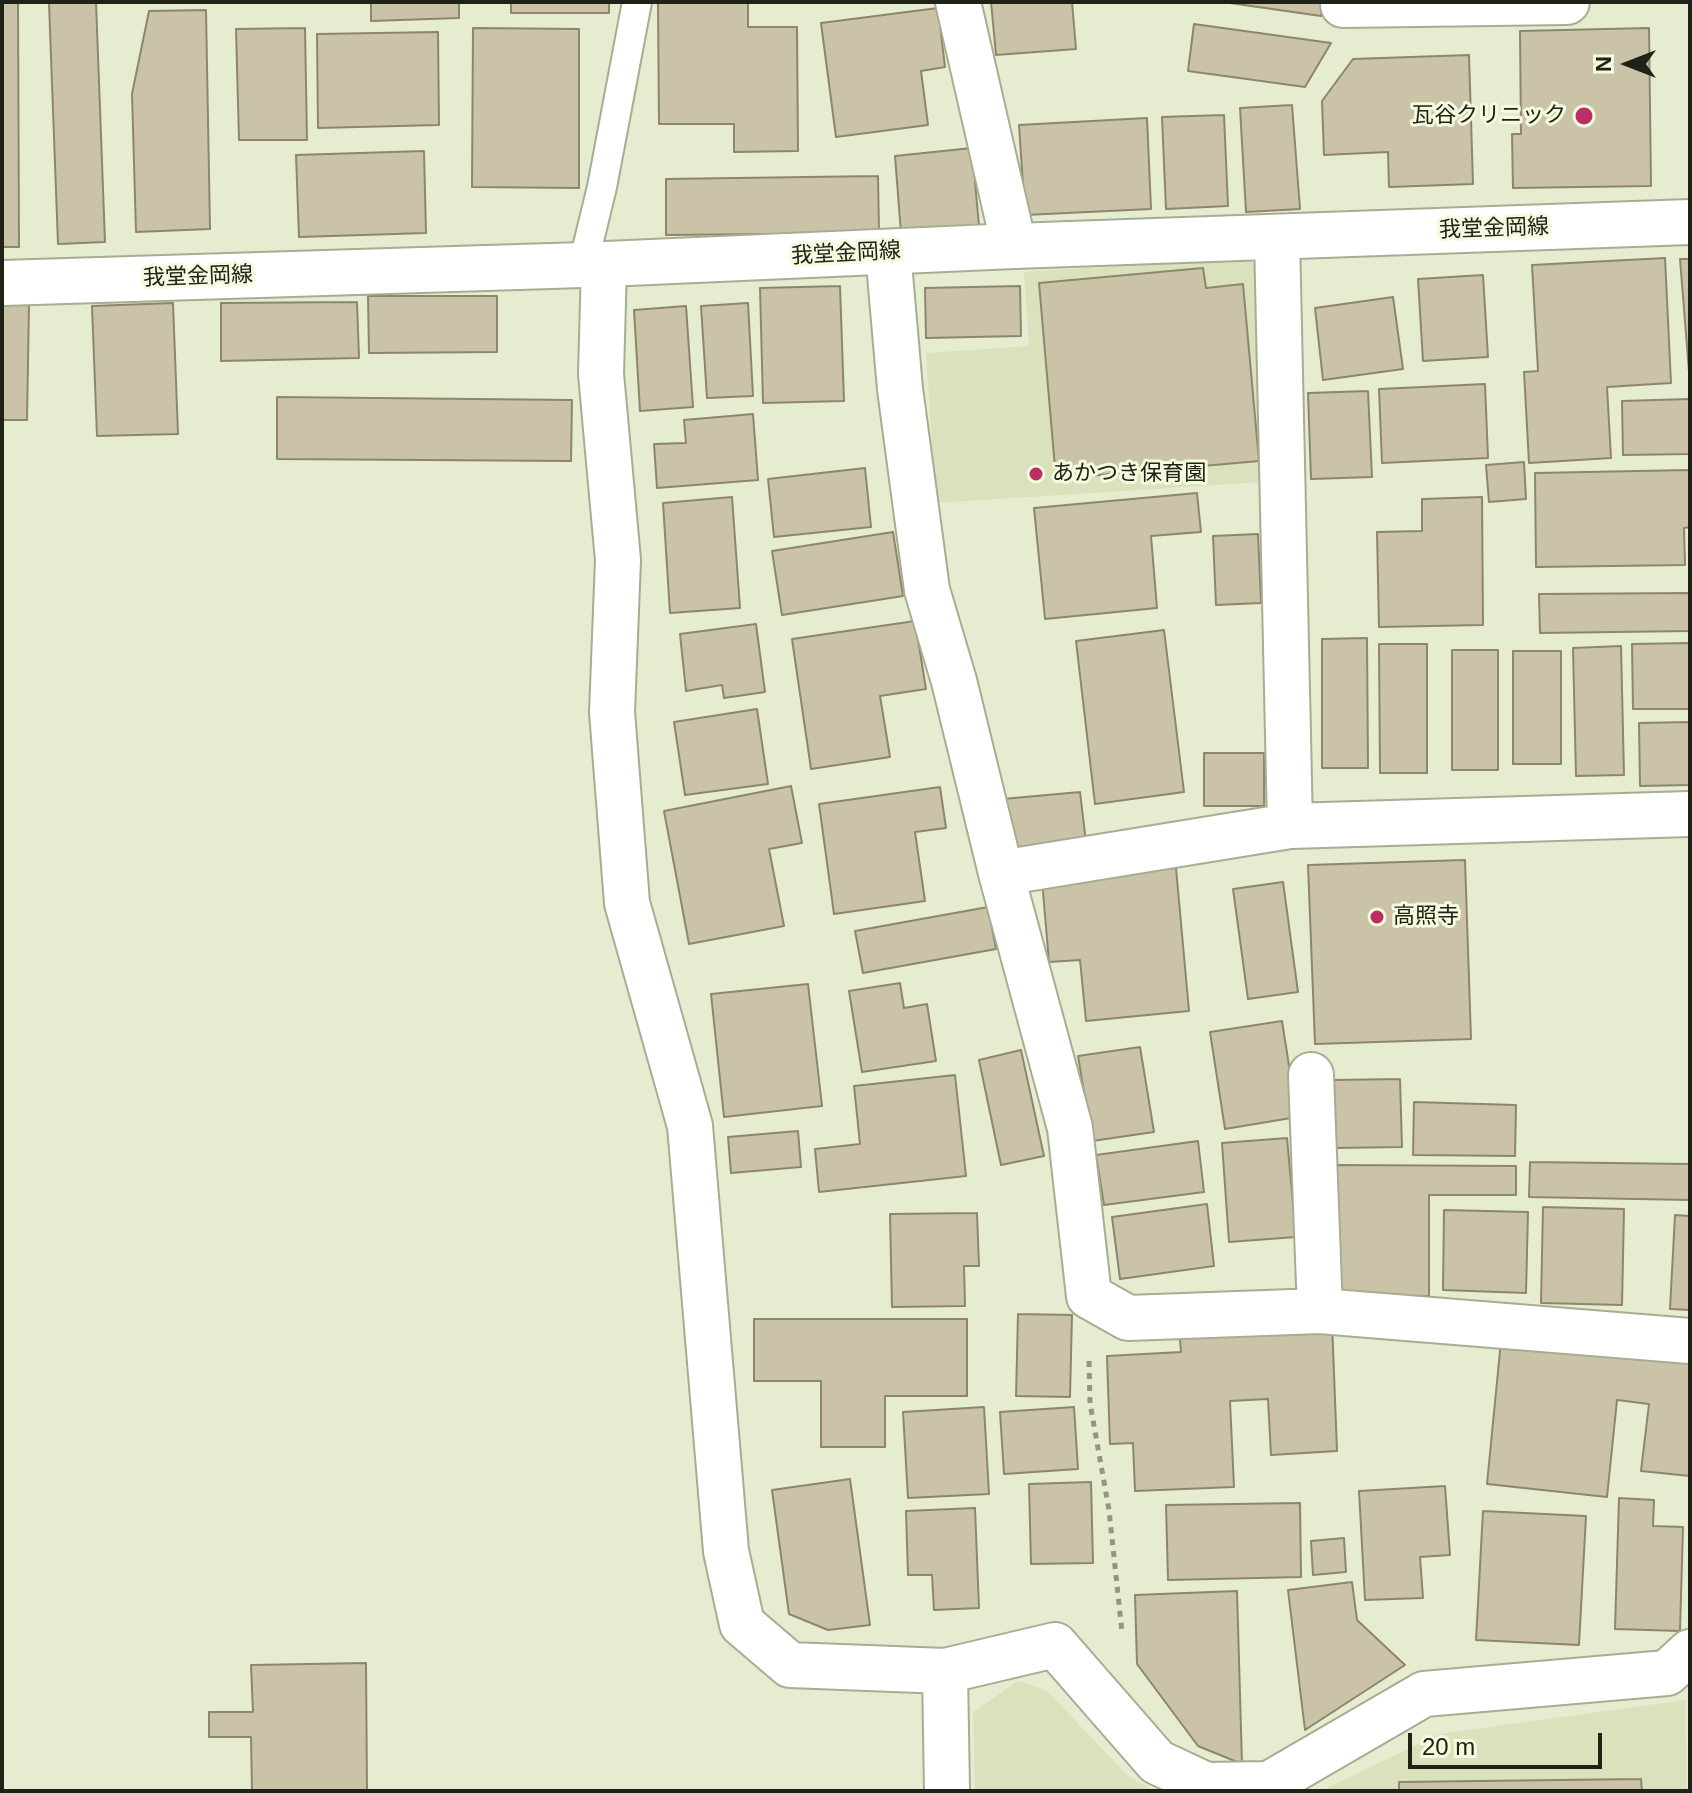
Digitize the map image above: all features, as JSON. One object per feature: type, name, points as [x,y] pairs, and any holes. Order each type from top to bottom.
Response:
[{"type":"street","points":[[958,2],[1014,246]]},
{"type":"street","points":[[1343,2],[1343,5],[1567,2]]},
{"type":"street","name":"我堂金岡線","points":[[2,283],[594,265],[1014,246],[1690,222]]},
{"type":"street","points":[[1277,237],[1290,826]]},
{"type":"street","points":[[888,252],[900,389],[927,590],[954,681],[1001,873],[1070,1128],[1089,1296],[1128,1318],[1320,1311],[1690,1341]]},
{"type":"street","points":[[594,265],[618,560],[612,712],[627,903],[690,1126],[726,1551],[742,1624],[790,1665],[945,1671],[1055,1645],[1157,1762],[1206,1785],[1269,1784],[1424,1694],[1667,1673],[1690,1652]]},
{"type":"street","points":[[1001,873],[1290,826],[1690,814]]},
{"type":"street","points":[[1311,1075],[1320,1311]]},
{"type":"street","points":[[945,1671],[947,1791]]},
{"type":"lane","points":[[594,265],[602,187],[637,2]]},
{"type":"path","points":[[1089,1296],[1090,1403],[1109,1510],[1123,1640]]},
{"type":"shaded area","points":[[1263,257],[1278,481],[936,503],[926,353],[1029,346],[1024,272]]},
{"type":"shaded area","points":[[1018,1681],[1047,1691],[1128,1776],[1155,1791],[975,1791],[973,1712]]},
{"type":"shaded area","points":[[1685,1700],[1687,1791],[1321,1791],[1439,1734]]},
{"type":"building","points":[[2,2],[18,2],[19,247],[2,247]]},
{"type":"building","points":[[96,2],[105,242],[58,244],[49,3]]},
{"type":"building","points":[[371,2],[459,2],[459,18],[371,21]]},
{"type":"building","points":[[511,2],[609,2],[609,13],[511,13]]},
{"type":"building","points":[[658,2],[748,2],[748,27],[797,27],[798,151],[734,152],[734,124],[659,124]]},
{"type":"building","points":[[991,2],[1072,2],[1076,49],[996,55]]},
{"type":"building","points":[[1223,2],[1323,2],[1321,16]]},
{"type":"building","points":[[938,8],[945,67],[921,71],[928,125],[836,137],[821,23]]},
{"type":"building","points":[[206,10],[210,229],[136,232],[132,94],[149,11]]},
{"type":"building","points":[[1194,24],[1331,43],[1305,87],[1188,71]]},
{"type":"building","points":[[305,28],[307,140],[239,140],[236,29]]},
{"type":"building","points":[[473,28],[579,29],[579,188],[472,187]]},
{"type":"building","points":[[1649,28],[1651,186],[1513,188],[1512,134],[1521,134],[1520,31]]},
{"type":"building","points":[[438,32],[439,125],[318,128],[317,34]]},
{"type":"building","points":[[1469,55],[1473,184],[1389,187],[1388,152],[1324,155],[1322,101],[1353,59]]},
{"type":"building","points":[[1292,105],[1300,209],[1246,212],[1240,108]]},
{"type":"building","points":[[1224,115],[1228,206],[1166,209],[1162,117]]},
{"type":"building","points":[[1147,118],[1151,209],[1025,215],[1019,125]]},
{"type":"building","points":[[972,148],[979,226],[901,233],[895,156]]},
{"type":"building","points":[[424,151],[426,233],[299,237],[296,155]]},
{"type":"building","points":[[878,176],[879,233],[666,235],[666,179]]},
{"type":"building","points":[[1665,258],[1671,383],[1607,387],[1611,458],[1529,463],[1524,372],[1538,371],[1532,265]]},
{"type":"building","points":[[1680,259],[1690,259],[1690,384]]},
{"type":"building","points":[[1203,268],[1206,288],[1243,284],[1259,461],[1056,479],[1039,283]]},
{"type":"building","points":[[1483,275],[1488,357],[1423,361],[1418,279]]},
{"type":"building","points":[[840,286],[844,401],[763,403],[760,288]]},
{"type":"building","points":[[1020,286],[1021,336],[926,338],[925,288]]},
{"type":"building","points":[[368,296],[497,296],[497,352],[369,353]]},
{"type":"building","points":[[1393,297],[1403,369],[1323,380],[1315,308]]},
{"type":"building","points":[[357,302],[359,358],[221,361],[221,303]]},
{"type":"building","points":[[173,303],[178,434],[97,436],[92,306]]},
{"type":"building","points":[[748,303],[753,396],[707,398],[701,306]]},
{"type":"building","points":[[2,304],[29,304],[27,420],[2,420]]},
{"type":"building","points":[[686,306],[693,407],[640,411],[634,310]]},
{"type":"building","points":[[1485,384],[1488,458],[1382,463],[1379,389]]},
{"type":"building","points":[[1368,391],[1372,477],[1311,479],[1308,393]]},
{"type":"building","points":[[277,397],[572,400],[571,461],[277,459]]},
{"type":"building","points":[[1690,399],[1690,454],[1623,455],[1622,401]]},
{"type":"building","points":[[753,414],[758,480],[657,488],[654,444],[686,443],[684,420]]},
{"type":"building","points":[[1524,462],[1526,499],[1489,502],[1486,465]]},
{"type":"building","points":[[865,468],[871,527],[774,537],[768,479]]},
{"type":"building","points":[[1690,470],[1690,527],[1684,528],[1685,565],[1536,567],[1535,473]]},
{"type":"building","points":[[1197,493],[1201,532],[1151,536],[1157,608],[1045,619],[1034,508]]},
{"type":"building","points":[[732,497],[740,608],[670,613],[663,503]]},
{"type":"building","points":[[1482,497],[1483,625],[1379,627],[1377,532],[1422,531],[1422,499]]},
{"type":"building","points":[[893,532],[903,596],[782,615],[772,551]]},
{"type":"building","points":[[1258,534],[1261,603],[1216,605],[1213,536]]},
{"type":"building","points":[[1690,593],[1690,631],[1540,633],[1539,594]]},
{"type":"building","points":[[915,621],[926,689],[880,696],[890,757],[811,769],[792,639]]},
{"type":"building","points":[[756,624],[765,692],[724,698],[722,685],[686,691],[680,634]]},
{"type":"building","points":[[1164,630],[1184,792],[1095,804],[1076,641]]},
{"type":"building","points":[[1367,638],[1368,768],[1322,768],[1322,639]]},
{"type":"building","points":[[1690,643],[1690,709],[1633,709],[1632,644]]},
{"type":"building","points":[[1379,644],[1427,644],[1427,773],[1380,773]]},
{"type":"building","points":[[1621,646],[1624,775],[1576,776],[1573,648]]},
{"type":"building","points":[[1452,650],[1498,650],[1498,770],[1452,770]]},
{"type":"building","points":[[1513,651],[1561,651],[1561,764],[1513,764]]},
{"type":"building","points":[[757,709],[768,784],[685,795],[674,722]]},
{"type":"building","points":[[1690,722],[1690,785],[1640,786],[1639,723]]},
{"type":"building","points":[[1204,753],[1264,753],[1264,806],[1204,806]]},
{"type":"building","points":[[791,786],[802,843],[769,849],[784,926],[689,944],[664,811]]},
{"type":"building","points":[[940,787],[946,828],[915,832],[925,901],[834,914],[819,804]]},
{"type":"building","points":[[1080,792],[1086,842],[1009,850],[1003,799]]},
{"type":"building","points":[[1465,860],[1471,1039],[1315,1044],[1308,865]]},
{"type":"building","points":[[1176,868],[1189,1011],[1086,1021],[1080,960],[1049,962],[1042,880]]},
{"type":"building","points":[[1283,882],[1298,992],[1248,999],[1233,889]]},
{"type":"building","points":[[988,907],[996,949],[863,973],[855,931]]},
{"type":"building","points":[[900,983],[904,1008],[927,1004],[936,1061],[862,1072],[849,991]]},
{"type":"building","points":[[808,984],[822,1106],[724,1117],[711,994]]},
{"type":"building","points":[[1282,1021],[1297,1117],[1225,1129],[1210,1032]]},
{"type":"building","points":[[1140,1047],[1154,1132],[1092,1141],[1078,1056]]},
{"type":"building","points":[[1021,1050],[1044,1156],[1001,1165],[979,1060]]},
{"type":"building","points":[[955,1075],[966,1176],[819,1192],[815,1149],[860,1144],[854,1086]]},
{"type":"building","points":[[1400,1079],[1402,1147],[1335,1148],[1334,1080]]},
{"type":"building","points":[[1414,1102],[1516,1105],[1515,1156],[1413,1155]]},
{"type":"building","points":[[798,1131],[801,1167],[731,1173],[728,1137]]},
{"type":"building","points":[[1287,1138],[1296,1237],[1229,1242],[1222,1143]]},
{"type":"building","points":[[1198,1141],[1204,1192],[1104,1205],[1096,1155]]},
{"type":"building","points":[[1530,1162],[1690,1164],[1690,1200],[1529,1197]]},
{"type":"building","points":[[1336,1165],[1516,1166],[1516,1195],[1429,1195],[1429,1296],[1336,1295]]},
{"type":"building","points":[[1207,1204],[1214,1266],[1120,1279],[1112,1217]]},
{"type":"building","points":[[1543,1207],[1624,1209],[1622,1305],[1541,1303]]},
{"type":"building","points":[[1444,1210],[1528,1212],[1526,1293],[1443,1290]]},
{"type":"building","points":[[977,1213],[979,1266],[964,1266],[965,1306],[892,1307],[890,1214]]},
{"type":"building","points":[[1675,1215],[1690,1216],[1690,1310],[1670,1309]]},
{"type":"building","points":[[1018,1314],[1072,1315],[1070,1397],[1016,1396]]},
{"type":"building","points":[[754,1319],[967,1319],[967,1396],[885,1396],[885,1447],[821,1447],[821,1381],[754,1381]]},
{"type":"building","points":[[1332,1322],[1337,1451],[1271,1455],[1268,1399],[1230,1401],[1234,1487],[1135,1491],[1133,1443],[1110,1444],[1107,1356],[1181,1352],[1179,1330]]},
{"type":"building","points":[[1501,1341],[1690,1360],[1690,1476],[1641,1471],[1649,1404],[1617,1400],[1607,1497],[1487,1484]]},
{"type":"building","points":[[984,1407],[989,1494],[908,1498],[903,1412]]},
{"type":"building","points":[[1074,1407],[1078,1469],[1004,1474],[1000,1412]]},
{"type":"building","points":[[850,1479],[870,1625],[828,1630],[789,1614],[772,1490]]},
{"type":"building","points":[[1091,1482],[1093,1563],[1031,1564],[1029,1484]]},
{"type":"building","points":[[1445,1486],[1450,1555],[1420,1557],[1423,1598],[1365,1600],[1359,1491]]},
{"type":"building","points":[[1619,1498],[1654,1500],[1653,1526],[1683,1527],[1680,1631],[1615,1629]]},
{"type":"building","points":[[1300,1503],[1301,1577],[1168,1580],[1166,1505]]},
{"type":"building","points":[[975,1508],[979,1608],[934,1610],[932,1575],[908,1575],[906,1511]]},
{"type":"building","points":[[1483,1511],[1586,1516],[1579,1645],[1476,1640]]},
{"type":"building","points":[[1344,1538],[1346,1572],[1313,1575],[1311,1541]]},
{"type":"building","points":[[1352,1582],[1357,1620],[1405,1665],[1305,1730],[1288,1590]]},
{"type":"building","points":[[1237,1591],[1242,1764],[1198,1746],[1137,1664],[1135,1595]]},
{"type":"building","points":[[366,1663],[367,1791],[252,1791],[251,1737],[209,1737],[209,1712],[253,1712],[251,1665]]},
{"type":"building","points":[[1641,1779],[1642,1791],[1399,1791],[1399,1782]]},
{"type":"place","name":"瓦谷クリニック","points":[[1584,116]]},
{"type":"place","name":"あかつき保育園","points":[[1036,474]]},
{"type":"place","name":"高照寺","points":[[1377,917]]}]
